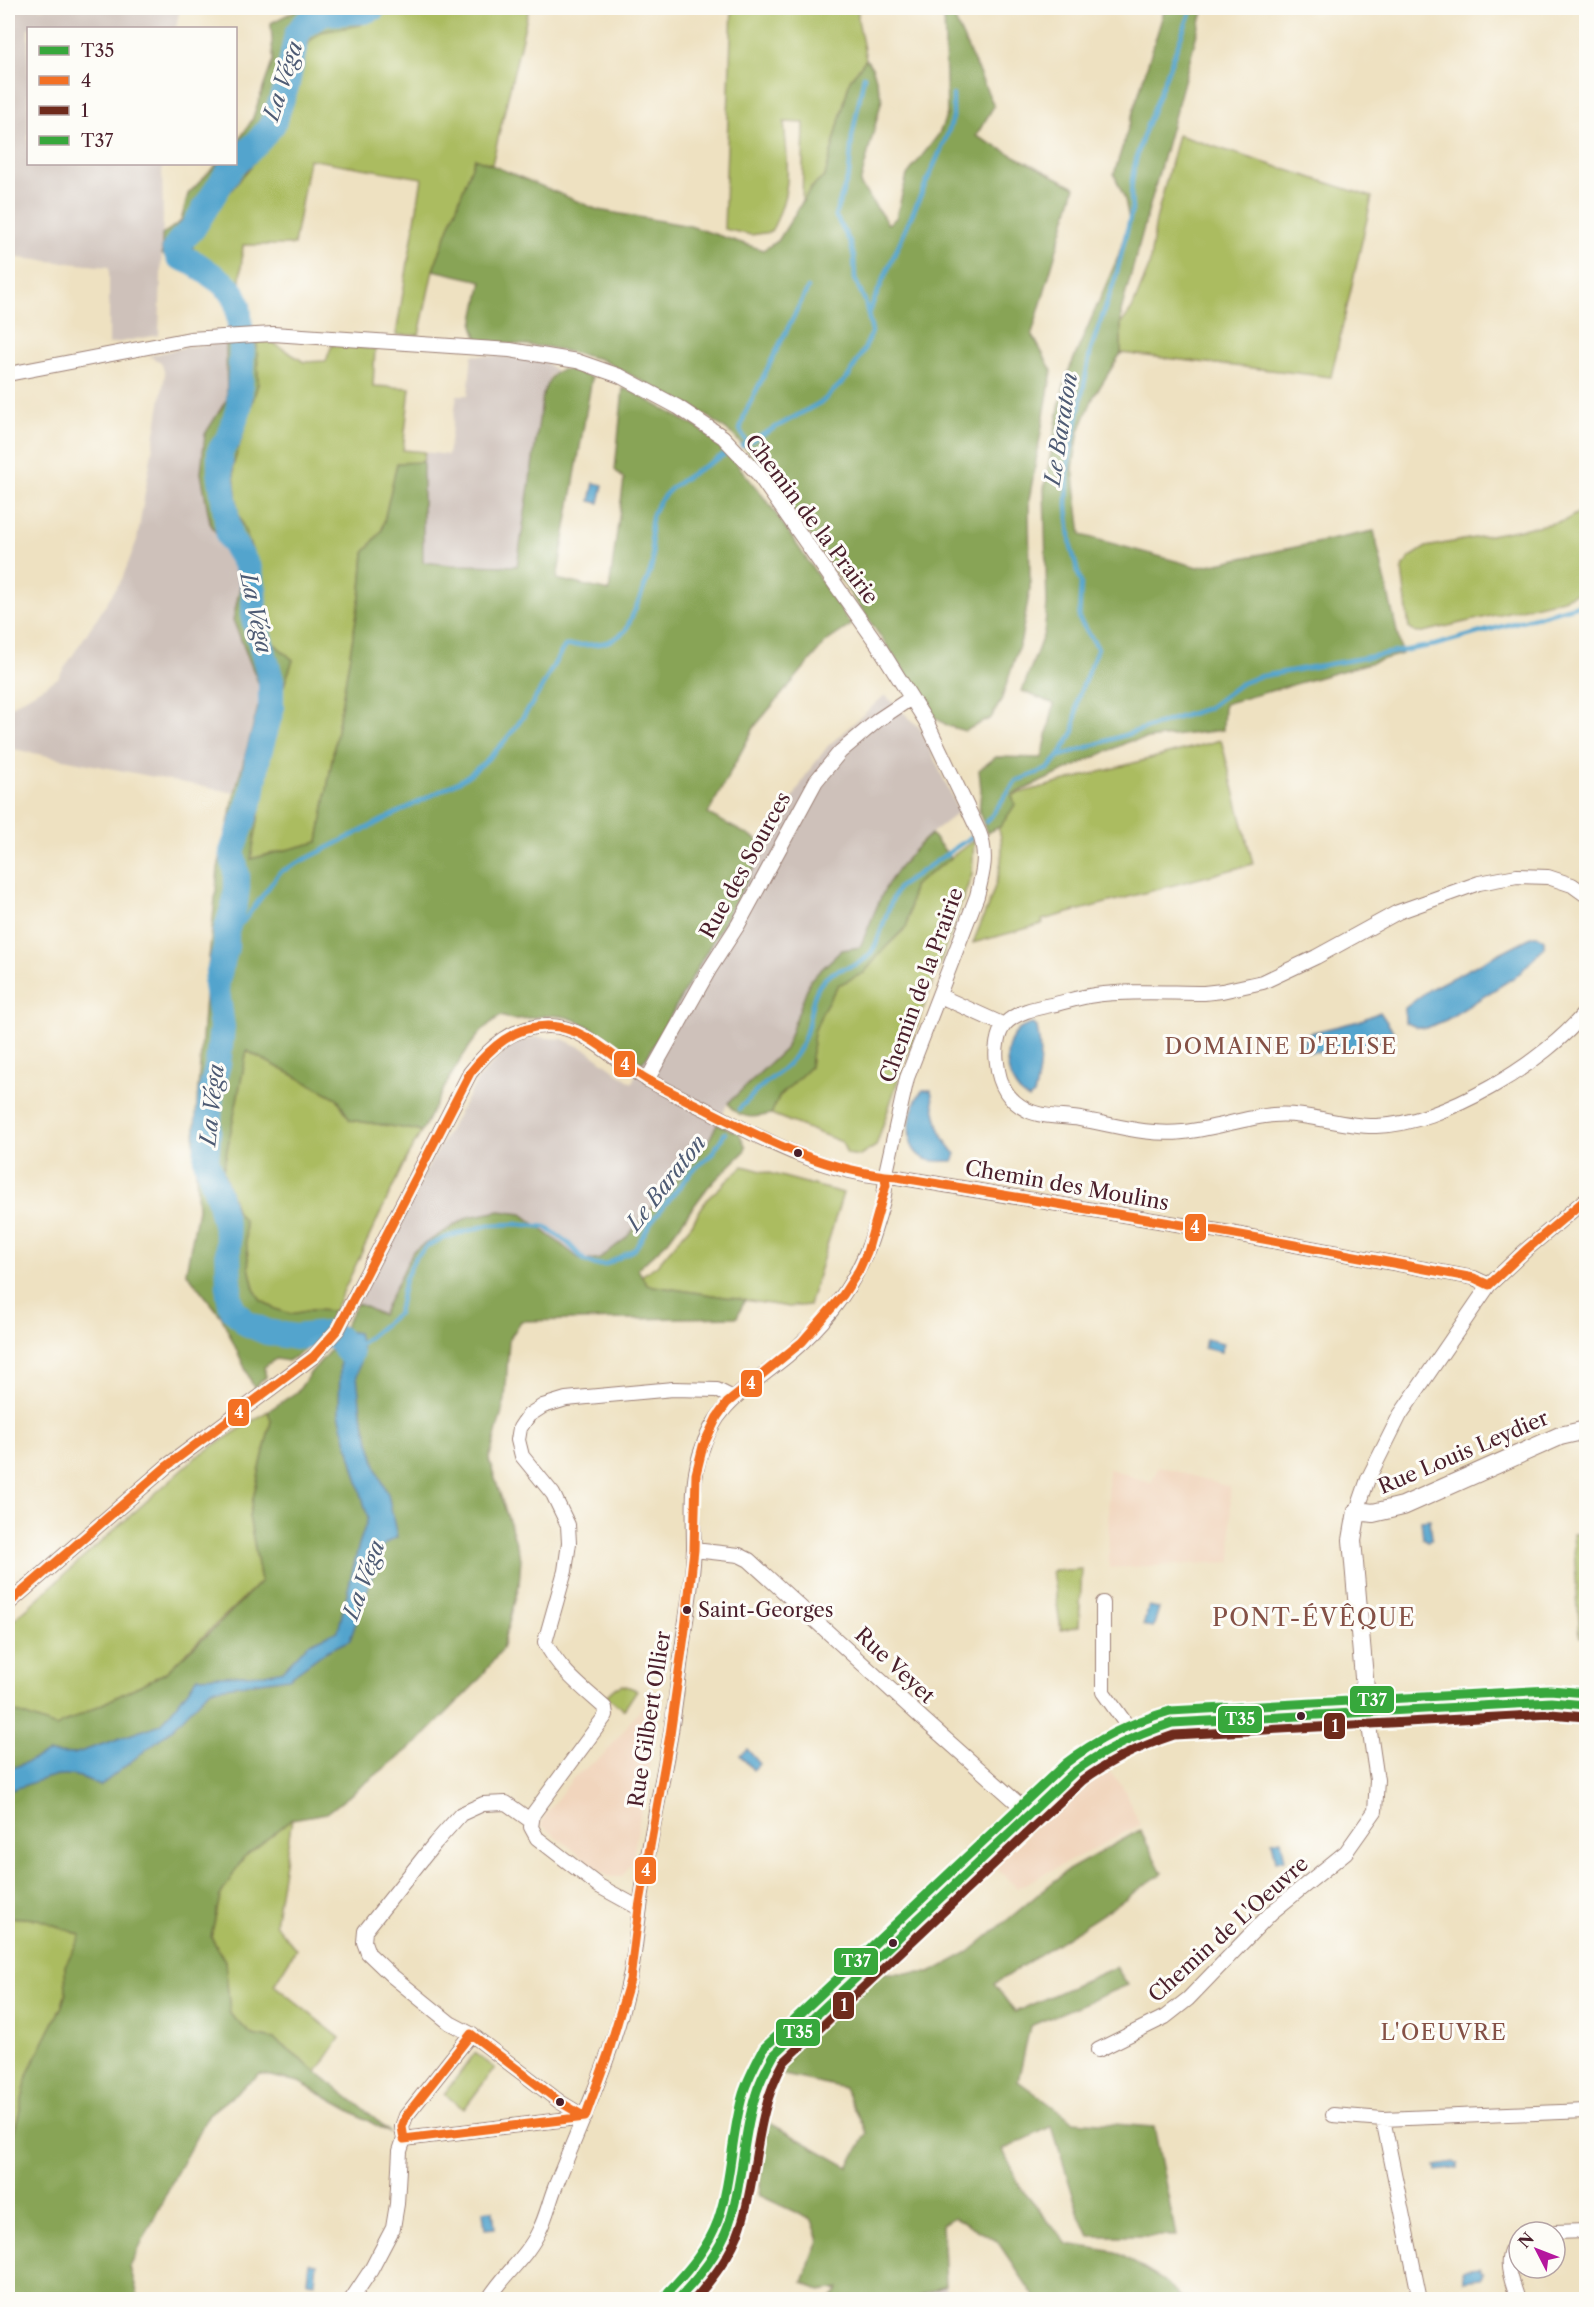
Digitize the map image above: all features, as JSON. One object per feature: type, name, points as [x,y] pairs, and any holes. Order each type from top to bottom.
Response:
[{"type":"main road","points":[[677,2300],[712,2260],[728,2225],[753,2098],[764,2070],[774,2055],[1030,1814],[1102,1751],[1132,1737],[1172,1723],[1551,1702],[1587,1705]]},
{"type":"street","name":"Chemin de la Prairie","points":[[8,374],[190,339],[247,335],[291,334],[510,350],[555,356],[595,366],[641,387],[723,437],[743,456],[775,498],[866,627],[927,723],[979,832],[985,856],[977,896],[907,1078],[885,1177]]},
{"type":"street","name":"Rue des Sources","points":[[647,1080],[709,970],[738,925],[816,781],[840,752],[878,720],[911,698]]},
{"type":"street","points":[[1587,895],[1572,885],[1548,877],[1517,876],[1479,883],[1398,912],[1316,957],[1263,982],[1204,993],[1094,995],[1034,1009],[1013,1017],[1004,1025],[998,1041],[998,1071],[1001,1084],[1016,1103],[1035,1113],[1144,1132],[1165,1133],[1205,1129],[1274,1115],[1312,1116],[1374,1126],[1423,1119],[1467,1099],[1533,1060],[1566,1035],[1587,1011]]},
{"type":"street","points":[[940,996],[1004,1025]]},
{"type":"street","name":"Chemin des Moulins","points":[[8,1604],[166,1466],[299,1368],[323,1346],[338,1329],[470,1073],[481,1058],[505,1037],[524,1028],[549,1026],[570,1029],[647,1080],[763,1140],[797,1154],[885,1177],[897,1177],[1230,1233],[1474,1278],[1490,1285]]},
{"type":"street","name":"Rue Gilbert Ollier","points":[[488,2300],[499,2282],[528,2250],[540,2229],[585,2117],[622,2012],[630,1980],[639,1908],[670,1735],[688,1610],[696,1474],[699,1459],[717,1417],[733,1398],[802,1342],[820,1324],[860,1270],[884,1193],[885,1177]]},
{"type":"street","points":[[1367,1712],[1352,1540],[1357,1511],[1368,1479],[1400,1415],[1490,1285],[1526,1250],[1587,1199]]},
{"type":"street","points":[[639,1908],[599,1886],[537,1838],[531,1827],[533,1814],[606,1715],[605,1708],[552,1657],[545,1642],[566,1571],[568,1525],[553,1494],[522,1455],[518,1440],[520,1428],[530,1415],[543,1406],[566,1399],[673,1389],[717,1390],[733,1398]]},
{"type":"street","name":"Rue Louis Leydier","points":[[1357,1511],[1373,1513],[1403,1506],[1560,1436],[1587,1430]]},
{"type":"street","name":"Rue Veyet","points":[[693,1550],[739,1555],[749,1560],[1030,1814]]},
{"type":"street","points":[[1103,1603],[1103,1692],[1126,1724],[1132,1737]]},
{"type":"street","name":"Chemin de L'Oeuvre","points":[[1098,2050],[1165,2017],[1188,1999],[1272,1912],[1346,1852],[1375,1811],[1377,1780],[1367,1712]]},
{"type":"street","points":[[531,1821],[506,1803],[483,1804],[461,1814],[421,1859],[365,1931],[364,1942],[368,1953],[391,1975],[450,2023],[471,2034],[560,2102],[585,2117]]},
{"type":"street","points":[[351,2300],[371,2270],[393,2228],[397,2204],[400,2151],[404,2139],[402,2127],[406,2115],[471,2034]]},
{"type":"street","points":[[1333,2115],[1383,2119],[1587,2111]]},
{"type":"street","points":[[404,2139],[585,2117]]},
{"type":"street","points":[[1383,2119],[1420,2300]]},
{"type":"street","points":[[1567,2232],[1587,2231]]},
{"type":"street","points":[[1513,2280],[1518,2300]]},
{"type":"shaded area","points":[[13,8],[180,8],[176,27],[27,27],[27,165],[162,165],[163,218],[159,335],[109,344],[109,267],[8,257],[8,38]]},
{"type":"shaded area","points":[[226,343],[227,399],[205,434],[210,523],[242,578],[233,620],[260,687],[260,701],[235,793],[8,748],[8,708],[58,678],[122,579],[137,540],[165,374],[161,362],[149,356],[186,347]]},
{"type":"shaded area","points":[[472,355],[515,357],[546,362],[556,371],[550,376],[543,394],[518,566],[451,565],[423,562],[423,462],[425,452],[448,455],[457,395],[468,395]]},
{"type":"shaded area","points":[[885,695],[920,728],[959,812],[920,842],[882,894],[877,911],[860,947],[842,950],[796,1016],[785,1049],[728,1103],[708,1142],[626,1238],[598,1260],[581,1260],[522,1214],[413,1251],[382,1315],[357,1303],[409,1200],[478,1079],[508,1047],[518,1041],[537,1037],[562,1039],[587,1050],[632,1083],[640,1064],[647,1057],[806,775],[828,746]]},
{"type":"shaded area","points":[[1159,1466],[1230,1487],[1232,1562],[1109,1568],[1108,1468],[1151,1483]]},
{"type":"shaded area","points":[[646,1702],[658,1710],[632,1863],[622,1876],[607,1876],[541,1825],[545,1815],[574,1777],[604,1755]]},
{"type":"shaded area","points":[[1104,1766],[1122,1785],[1140,1825],[1017,1888],[994,1866]]},
{"type":"shaded area","points":[[945,2286],[947,2299],[911,2299]]},
{"type":"green space","points":[[300,8],[388,8],[360,25],[320,32],[309,42],[278,133],[206,221],[192,245],[196,256],[182,269],[162,254],[162,235],[181,221],[188,194],[216,165],[237,165],[237,143],[252,120],[273,60],[271,23]]},
{"type":"green space","points":[[388,8],[529,8],[492,164],[475,159],[433,270],[419,335],[396,335],[422,178],[309,159],[294,245],[243,245],[239,294],[229,279],[196,256],[192,245],[205,221],[278,133],[309,42],[320,32],[360,25]]},
{"type":"green space","points":[[732,8],[858,8],[858,20],[866,59],[850,80],[825,176],[811,188],[802,203],[804,123],[784,122],[787,178],[783,203],[771,232],[751,235],[724,229]]},
{"type":"green space","points":[[1165,8],[1204,8],[1121,311],[1121,353],[1093,398],[1079,431],[1073,468],[1081,535],[1198,567],[1374,531],[1402,654],[1224,704],[1223,730],[1130,741],[1012,795],[1015,805],[1001,826],[987,833],[979,812],[981,790],[979,770],[996,757],[1042,758],[1054,704],[1022,691],[1044,633],[1047,605],[1044,489],[1062,392],[1069,370],[1118,257],[1129,220],[1125,200],[1114,174]]},
{"type":"green space","points":[[950,9],[994,106],[976,136],[1075,187],[1032,334],[1052,371],[1029,500],[1030,589],[1021,640],[1001,701],[991,718],[965,731],[948,726],[933,716],[908,676],[796,515],[756,460],[733,435],[703,413],[600,359],[547,347],[478,341],[473,325],[482,281],[433,270],[475,158],[598,210],[690,226],[763,250],[778,241],[811,188],[825,176],[850,80],[866,59],[873,69],[882,99],[860,184],[888,224],[896,218],[907,175],[939,134],[947,114],[944,12]]},
{"type":"green space","points":[[1178,135],[1372,197],[1331,377],[1121,353],[1121,324],[1132,309],[1149,267],[1156,220]]},
{"type":"green space","points":[[257,341],[272,342],[304,362],[326,361],[332,345],[375,349],[373,386],[410,388],[403,450],[425,452],[423,462],[397,464],[382,530],[364,553],[361,590],[318,842],[250,859],[280,696],[293,660],[271,641],[263,579],[238,513],[233,466],[258,384]]},
{"type":"green space","points":[[257,341],[258,384],[233,466],[238,513],[263,579],[271,641],[293,660],[280,696],[251,859],[318,842],[361,590],[364,553],[382,530],[397,463],[423,462],[423,562],[451,565],[517,566],[543,394],[552,376],[561,370],[574,371],[592,378],[557,579],[609,591],[624,479],[615,470],[623,388],[698,428],[723,447],[770,505],[851,625],[826,642],[755,726],[708,814],[767,845],[647,1057],[640,1064],[592,1029],[572,1019],[553,1015],[515,1019],[501,1016],[489,1024],[466,1051],[422,1131],[350,1120],[337,1098],[247,1051],[223,1170],[237,1213],[244,1220],[254,1289],[261,1300],[275,1309],[291,1314],[312,1310],[334,1311],[325,1328],[310,1346],[288,1361],[276,1359],[264,1367],[266,1377],[254,1388],[221,1316],[186,1272],[198,1209],[194,1141],[218,868],[260,700],[260,687],[233,620],[242,578],[210,523],[201,473],[205,434],[227,399],[226,343]]},
{"type":"green space","points":[[1586,508],[1586,589],[1563,599],[1423,632],[1416,633],[1409,628],[1402,569],[1409,558],[1426,547],[1564,521]]},
{"type":"green space","points":[[1221,740],[1253,864],[1042,920],[1043,924],[973,943],[990,901],[999,870],[1002,855],[998,828],[1001,826],[1012,795]]},
{"type":"green space","points":[[931,834],[951,858],[913,886],[907,926],[864,973],[838,985],[823,1010],[814,1032],[810,1067],[779,1097],[771,1114],[753,1117],[736,1112],[728,1103],[785,1049],[810,980],[842,950],[860,947],[879,901],[891,880],[904,862]]},
{"type":"green space","points":[[974,840],[972,874],[876,1146],[860,1156],[847,1154],[842,1142],[771,1114],[779,1097],[810,1067],[814,1032],[823,1010],[838,985],[864,973],[883,950],[907,927],[913,886]]},
{"type":"green space","points":[[247,1051],[337,1098],[350,1120],[422,1131],[408,1155],[334,1311],[312,1310],[291,1314],[275,1309],[261,1300],[254,1289],[244,1220],[237,1213],[223,1170]]},
{"type":"green space","points":[[717,1124],[739,1133],[746,1147],[744,1152],[708,1187],[668,1241],[638,1269],[647,1285],[745,1300],[737,1317],[521,1321],[509,1340],[505,1400],[489,1460],[521,1558],[519,1585],[502,1649],[478,1681],[418,1742],[327,1813],[292,1819],[243,1858],[220,1896],[211,1937],[225,1961],[230,2014],[252,2035],[274,2039],[375,2118],[390,2133],[299,2082],[260,2074],[209,2114],[176,2174],[130,2267],[139,2299],[8,2299],[8,2153],[28,2073],[62,2006],[66,1992],[65,1966],[81,1935],[38,1919],[8,1917],[8,1711],[56,1727],[165,1673],[220,1623],[261,1581],[249,1516],[271,1421],[268,1411],[298,1391],[333,1347],[357,1303],[382,1315],[413,1251],[468,1217],[500,1211],[522,1214],[581,1260],[598,1260],[626,1238],[708,1142]]},
{"type":"green space","points":[[743,1166],[843,1193],[809,1305],[789,1307],[647,1285],[641,1276],[657,1265],[692,1224],[706,1200]]},
{"type":"green space","points":[[268,1411],[271,1421],[249,1516],[261,1581],[165,1673],[56,1727],[8,1711],[8,1625],[196,1457]]},
{"type":"green space","points":[[1586,1533],[1586,1636],[1580,1637],[1573,1534]]},
{"type":"green space","points":[[1082,1569],[1079,1626],[1061,1630],[1052,1571]]},
{"type":"green space","points":[[623,1685],[637,1690],[624,1710],[606,1696],[615,1688]]},
{"type":"green space","points":[[292,1819],[275,1924],[296,1949],[274,1985],[340,2038],[317,2072],[274,2039],[252,2035],[230,2014],[225,1961],[211,1937],[220,1896],[243,1858]]},
{"type":"green space","points":[[1140,1830],[1162,1873],[994,1984],[1015,2012],[1116,1967],[1128,1985],[1030,2026],[1018,2081],[1073,2121],[1154,2127],[1176,2236],[1090,2236],[1080,2218],[1052,2126],[1003,2150],[1020,2187],[1067,2244],[1116,2252],[1164,2281],[1182,2299],[1036,2299],[997,2241],[955,2217],[942,2224],[945,2286],[911,2299],[831,2299],[839,2288],[820,2291],[803,2282],[819,2240],[812,2220],[759,2195],[768,2122],[848,2167],[867,2133],[844,2088],[779,2074],[788,2059],[811,2032],[879,1973],[930,1973],[969,1952],[1066,1871]]},
{"type":"green space","points":[[8,1917],[38,1919],[81,1935],[65,1966],[66,1992],[62,2006],[28,2073],[8,2153]]},
{"type":"green space","points":[[475,2053],[495,2068],[464,2109],[444,2094]]},
{"type":"water","points":[[594,483],[603,485],[599,503],[590,501]]},
{"type":"water","points":[[1533,936],[1539,936],[1544,940],[1544,947],[1518,975],[1446,1020],[1426,1028],[1405,1022],[1405,1008],[1430,989]]},
{"type":"water","points":[[1380,1012],[1395,1038],[1358,1050],[1307,1052],[1302,1046],[1306,1034],[1359,1021]]},
{"type":"water","points":[[1032,1024],[1037,1027],[1040,1061],[1034,1095],[1028,1099],[1012,1081],[1007,1058],[1013,1036]]},
{"type":"water","points":[[923,1090],[931,1090],[941,1132],[956,1154],[953,1161],[927,1160],[914,1150],[910,1123],[918,1096]]},
{"type":"water","points":[[345,1331],[358,1333],[362,1350],[357,1376],[361,1411],[378,1473],[388,1494],[397,1537],[382,1548],[350,1640],[325,1652],[289,1678],[211,1689],[171,1730],[100,1786],[87,1779],[63,1775],[42,1779],[8,1791],[8,1770],[48,1753],[74,1754],[161,1724],[198,1677],[265,1674],[283,1670],[308,1644],[338,1631],[359,1544],[368,1518],[339,1414],[339,1355],[329,1347]]},
{"type":"water","points":[[1206,1339],[1223,1343],[1221,1352],[1204,1348]]},
{"type":"water","points":[[1430,1519],[1432,1538],[1428,1542],[1423,1539],[1421,1520]]},
{"type":"water","points":[[1149,1606],[1159,1608],[1153,1628],[1143,1625]]},
{"type":"water","points":[[747,1749],[760,1764],[753,1770],[740,1755]]},
{"type":"water","points":[[1281,1839],[1285,1859],[1276,1861],[1272,1841]]},
{"type":"water","points":[[1458,2164],[1458,2168],[1436,2171],[1435,2166]]},
{"type":"water","points":[[493,2210],[495,2228],[485,2229],[483,2211]]},
{"type":"water","points":[[309,2263],[317,2264],[315,2282],[307,2281]]},
{"type":"water","points":[[1480,2268],[1484,2273],[1481,2278],[1463,2280],[1462,2270]]},
{"type":"waterway","name":"La Véga","points":[[237,161],[273,124],[287,84],[297,34],[304,25],[322,13],[364,11],[373,8]]},
{"type":"waterway","name":"Le Baraton","points":[[987,822],[1016,781],[1048,769],[1059,756],[1074,731],[1078,697],[1098,648],[1079,619],[1081,583],[1071,547],[1067,506],[1068,465],[1091,349],[1116,276],[1132,210],[1132,180],[1138,151],[1192,8]]},
{"type":"waterway","points":[[742,446],[823,401],[848,377],[872,332],[865,301],[855,279],[854,257],[850,242],[835,215],[849,174],[852,137],[864,76]]},
{"type":"waterway","points":[[868,314],[946,138],[953,118],[953,95]]},
{"type":"waterway","name":"La Véga","points":[[233,165],[193,228],[175,249],[178,256],[196,264],[223,283],[233,293],[238,306],[242,345],[239,408],[228,439],[220,451],[220,471],[229,536],[249,569],[254,589],[254,619],[271,680],[271,710],[258,756],[252,795],[232,852],[237,888],[226,932],[226,947],[216,984],[222,1027],[218,1064],[211,1091],[206,1160],[219,1198],[228,1238],[229,1295],[232,1308],[246,1323],[267,1332],[295,1337],[326,1334],[338,1338],[350,1354]]},
{"type":"waterway","points":[[747,443],[740,430],[745,413],[808,288]]},
{"type":"waterway","points":[[226,932],[243,922],[280,872],[460,781],[484,762],[516,726],[542,687],[565,646],[605,642],[626,630],[644,590],[652,565],[651,523],[660,500],[680,481],[727,453]]},
{"type":"waterway","points":[[1060,756],[1208,708],[1240,684],[1257,677],[1435,645],[1586,603]]},
{"type":"waterway","name":"Le Baraton","points":[[739,1109],[785,1067],[798,1050],[805,1036],[814,996],[822,982],[833,973],[859,963],[869,955],[899,887],[971,837]]},
{"type":"waterway","name":"Le Baraton","points":[[358,1346],[398,1313],[405,1279],[415,1258],[427,1246],[447,1237],[488,1225],[518,1224],[546,1227],[568,1243],[585,1261],[596,1265],[605,1265],[635,1249],[651,1222],[692,1171],[712,1154],[725,1133]]},
{"type":"transit line","name":"4","points":[[8,1604],[167,1466],[314,1356],[338,1329],[470,1073],[495,1047],[525,1029],[549,1026],[577,1032],[602,1047],[636,1073],[671,1092],[754,1134],[800,1154],[847,1169],[1230,1233],[1474,1278],[1489,1285]]},
{"type":"transit line","name":"4","points":[[585,2117],[608,2054],[630,1980],[639,1908],[670,1735],[685,1629],[694,1550],[696,1474],[703,1446],[717,1417],[727,1403],[802,1342],[843,1295],[867,1252],[886,1185],[885,1177]]},
{"type":"transit line","name":"4","points":[[1489,1285],[1586,1199]]},
{"type":"transit line","name":"T37","points":[[668,2292],[703,2250],[718,2220],[726,2189],[743,2094],[764,2048],[1066,1763],[1090,1746],[1142,1720],[1170,1711],[1550,1690],[1586,1693]]},
{"type":"transit line","name":"T35","points":[[677,2300],[708,2264],[725,2235],[734,2208],[751,2113],[757,2091],[774,2055],[1074,1772],[1097,1756],[1121,1743],[1172,1723],[1551,1702],[1586,1705]]},
{"type":"transit line","name":"1","points":[[694,2300],[721,2265],[733,2246],[741,2226],[767,2102],[784,2062],[1093,1773],[1126,1754],[1174,1735],[1551,1714],[1585,1717]]},
{"type":"transit line","name":"4","points":[[404,2139],[402,2127],[406,2116],[471,2034],[560,2102],[585,2117]]},
{"type":"transit line","name":"4","points":[[404,2139],[585,2117]]},
{"type":"place","name":"Saint-Georges","points":[[687,1610]]},
{"type":"district","name":"DOMAINE D'ELISE","points":[[1281,1046]]},
{"type":"district","name":"PONT-ÉVÊQUE","points":[[1314,1617]]},
{"type":"district","name":"L'OEUVRE","points":[[1444,2032]]}]
